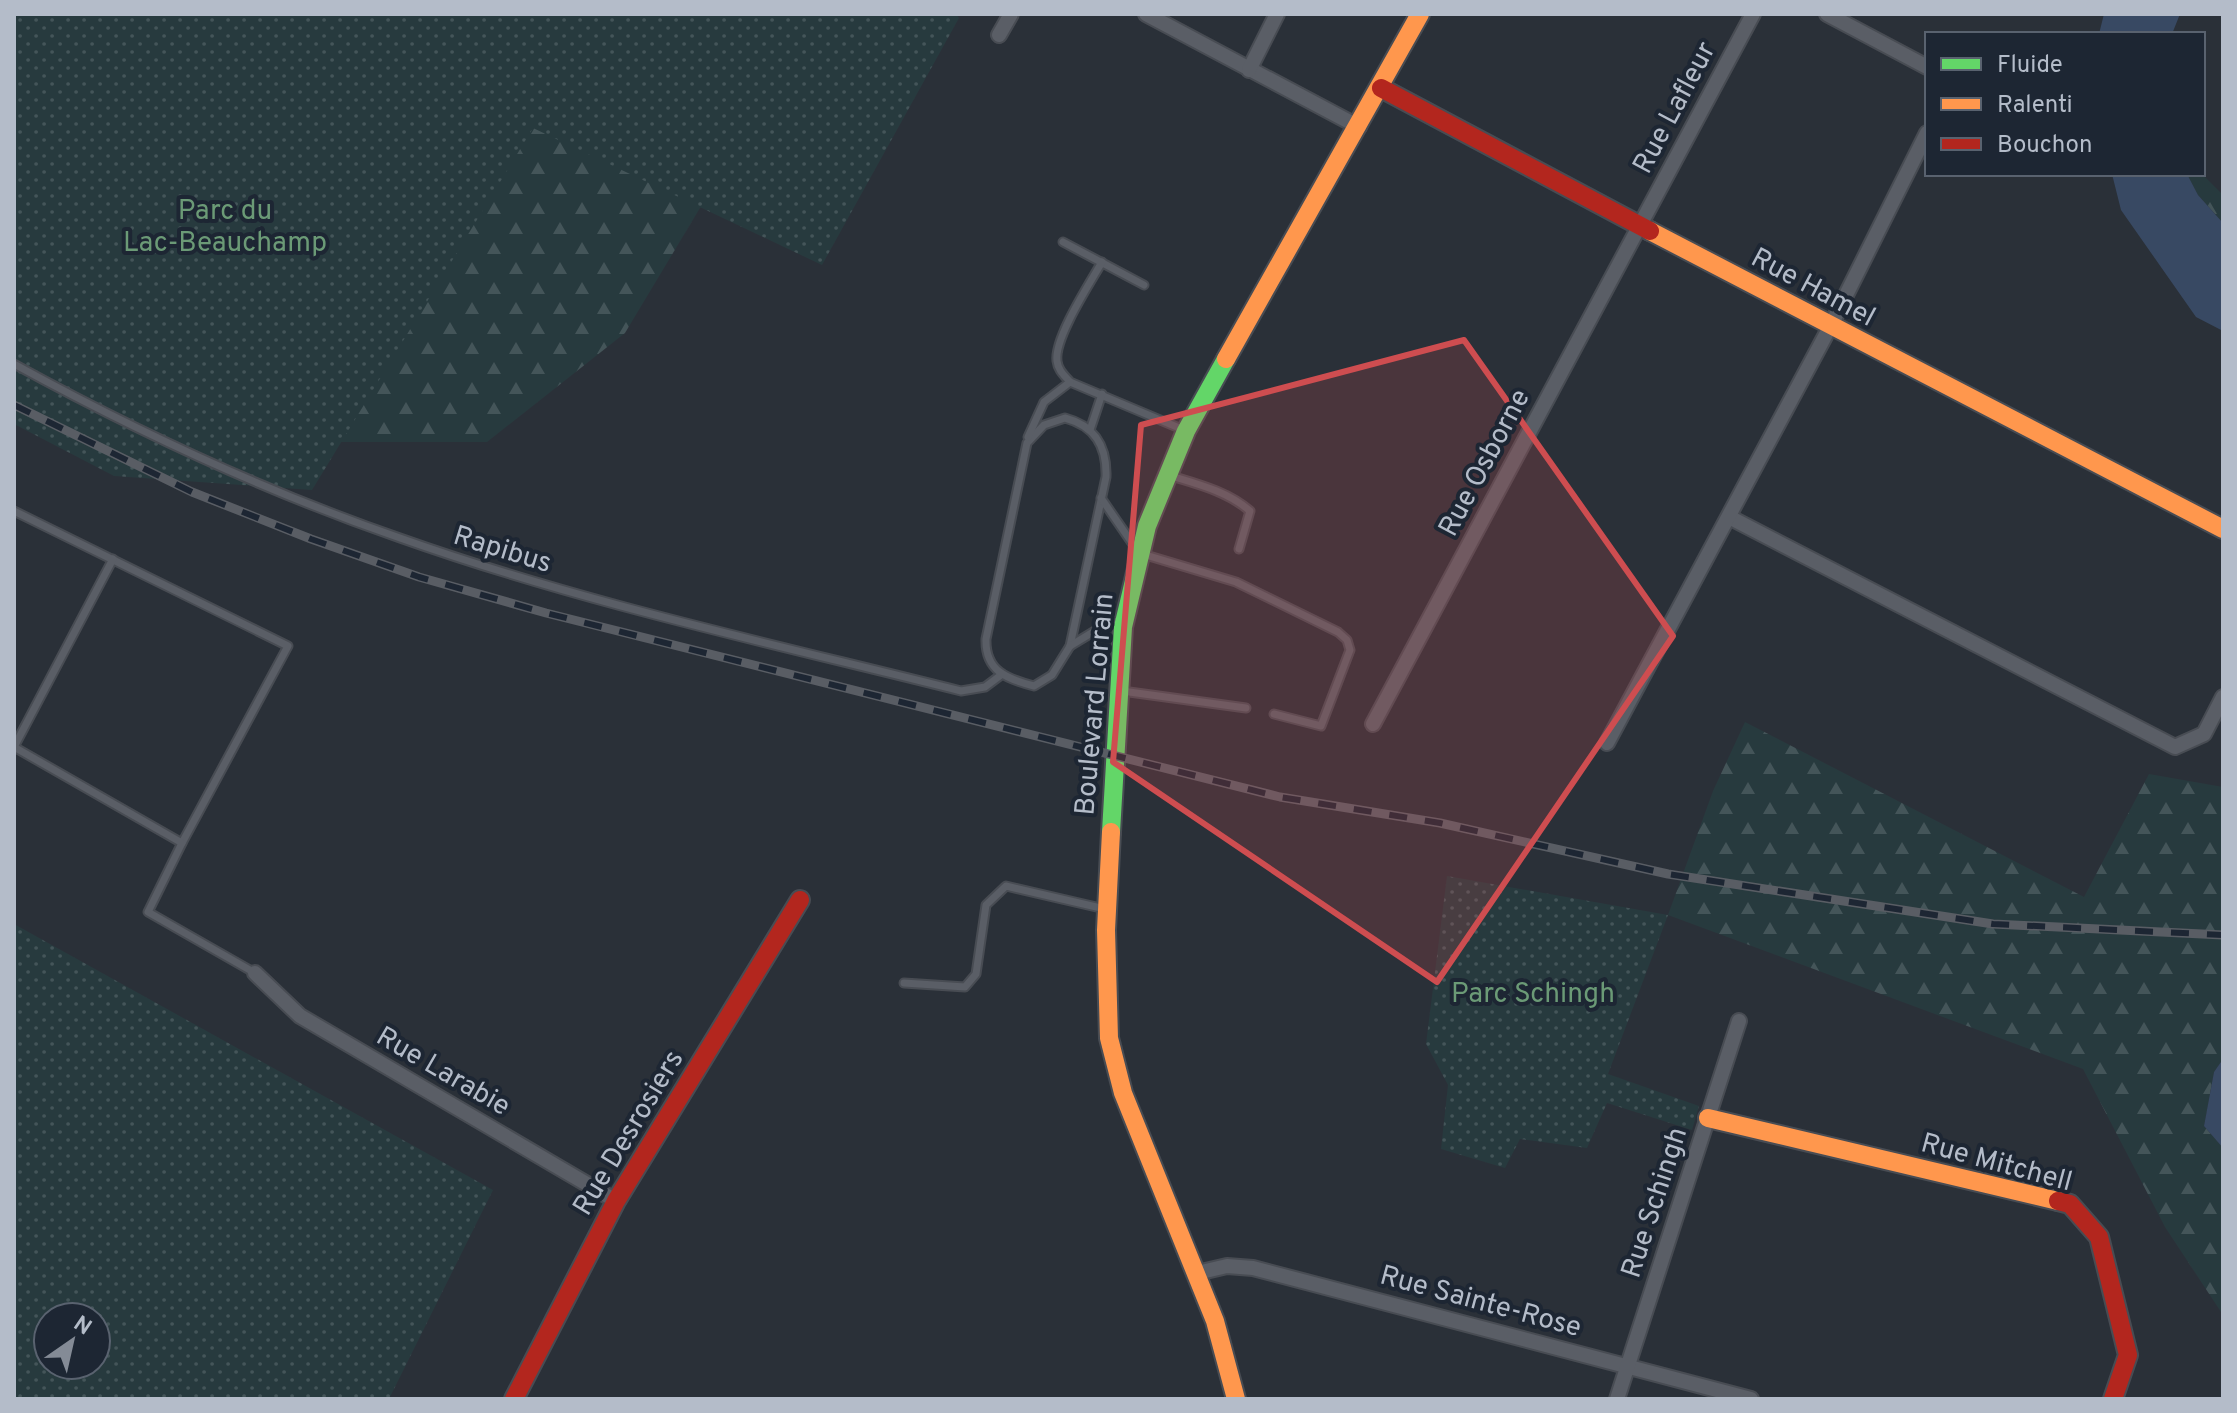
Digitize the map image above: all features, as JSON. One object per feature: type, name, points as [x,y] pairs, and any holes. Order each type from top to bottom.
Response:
[{"type":"street","points":[[999,35],[1011,14]]},
{"type":"street","points":[[1146,14],[1359,127]]},
{"type":"street","points":[[1249,70],[1277,14]]},
{"type":"street","name":"Boulevard Lorrain","points":[[1236,1399],[1215,1321],[1127,1104],[1115,1066],[1106,1013],[1107,909],[1125,619],[1139,553],[1166,474],[1186,431],[1420,14]]},
{"type":"street","name":"Rue Lafleur","points":[[1638,225],[1753,14]]},
{"type":"street","points":[[1827,14],[1925,66]]},
{"type":"street","name":"Rue Hamel","points":[[1381,88],[1830,327],[2223,529]]},
{"type":"street","points":[[1607,743],[1830,327],[1925,137]]},
{"type":"street","name":"Rue Osborne","points":[[1373,724],[1638,225]]},
{"type":"street","points":[[1729,517],[2175,747],[2204,734],[2223,697]]},
{"type":"street","name":"Rue Desrosiers","points":[[514,1399],[616,1201],[800,900]]},
{"type":"street","name":"Rue Larabie","points":[[255,973],[300,1016],[616,1201]]},
{"type":"street","name":"Rue Schingh","points":[[1617,1399],[1739,1021]]},
{"type":"street","name":"Rue Mitchell","points":[[1708,1118],[2070,1204],[2099,1237],[2128,1355],[2113,1399]]},
{"type":"street","name":"Rue Sainte-Rose","points":[[1197,1273],[1227,1266],[1253,1268],[1751,1399]]},
{"type":"lane","points":[[1063,242],[1144,285]]},
{"type":"lane","points":[[1102,262],[1059,345],[1057,364],[1070,382],[1186,431]]},
{"type":"lane","name":"Rapibus","points":[[14,364],[86,404],[209,462],[400,538],[463,559],[551,586],[961,691],[985,687],[1001,675]]},
{"type":"lane","points":[[1027,443],[1054,420],[1070,419],[1090,430],[1105,452],[1106,477],[1070,646],[1063,662],[1045,682],[1034,686],[1001,675],[986,651],[986,639],[1027,443],[1031,424],[1044,402],[1070,382]]},
{"type":"lane","points":[[1090,430],[1102,394]]},
{"type":"lane","points":[[1166,474],[1208,487],[1238,501],[1250,511],[1239,549]]},
{"type":"lane","points":[[1101,498],[1139,553],[1236,582],[1338,632],[1347,640],[1350,650],[1321,726],[1274,714]]},
{"type":"lane","points":[[14,511],[288,646],[148,912],[255,973]]},
{"type":"lane","points":[[113,559],[14,747],[182,843]]},
{"type":"lane","points":[[1070,646],[1103,626],[1125,619]]},
{"type":"lane","points":[[1119,691],[1246,708]]},
{"type":"lane","points":[[904,983],[965,987],[970,983],[976,974],[986,905],[1006,886],[1107,909]]},
{"type":"highlighted area","points":[[1464,340],[1673,636],[1437,982],[1113,762],[1141,425]]},
{"type":"green space","points":[[14,14],[760,108],[625,333],[487,442],[269,442]]},
{"type":"green space","name":"Parc du Lac-Beauchamp","points":[[14,14],[956,14],[959,18],[822,265],[533,128],[312,490],[114,476],[14,424]]},
{"type":"green space","points":[[2188,176],[2204,176],[2223,195],[2223,223],[2198,195]]},
{"type":"green space","points":[[1745,722],[2084,897],[2149,774],[2223,787],[2223,1059],[2214,1072],[2204,1126],[2223,1148],[2223,1315],[2165,1227],[2083,1069],[1668,915],[1713,791]]},
{"type":"green space","name":"Parc Schingh","points":[[1447,876],[1668,915],[1608,1074],[1699,1106],[1692,1130],[1607,1103],[1587,1148],[1520,1139],[1505,1168],[1441,1149],[1448,1085],[1426,1044]]},
{"type":"green space","points":[[14,924],[493,1190],[389,1399],[14,1399]]},
{"type":"water","points":[[2104,14],[2180,14],[2173,32],[2100,32]]},
{"type":"water","points":[[2112,176],[2188,176],[2198,195],[2223,223],[2223,331],[2196,317],[2121,210]]},
{"type":"water","points":[[2223,1059],[2223,1148],[2204,1126],[2214,1072]]},
{"type":"railway","points":[[14,405],[192,492],[419,577],[546,613],[1280,797],[1440,823],[1668,874],[1993,924],[2223,935]]},
{"type":"traffic: fast","points":[[1111,832],[1123,627],[1147,526],[1186,431],[1226,359]]},
{"type":"traffic: slow","points":[[1226,359],[1420,14]]},
{"type":"traffic: slow","points":[[1650,231],[2223,529]]},
{"type":"traffic: slow","points":[[1111,832],[1106,930],[1109,1038],[1123,1093],[1215,1321],[1236,1399]]},
{"type":"traffic: slow","points":[[1708,1118],[2058,1201]]},
{"type":"traffic: jam","points":[[1381,88],[1650,231]]},
{"type":"traffic: jam","points":[[514,1399],[616,1201],[800,900]]},
{"type":"traffic: jam","points":[[2058,1201],[2070,1204],[2099,1237],[2128,1355],[2113,1399]]}]
